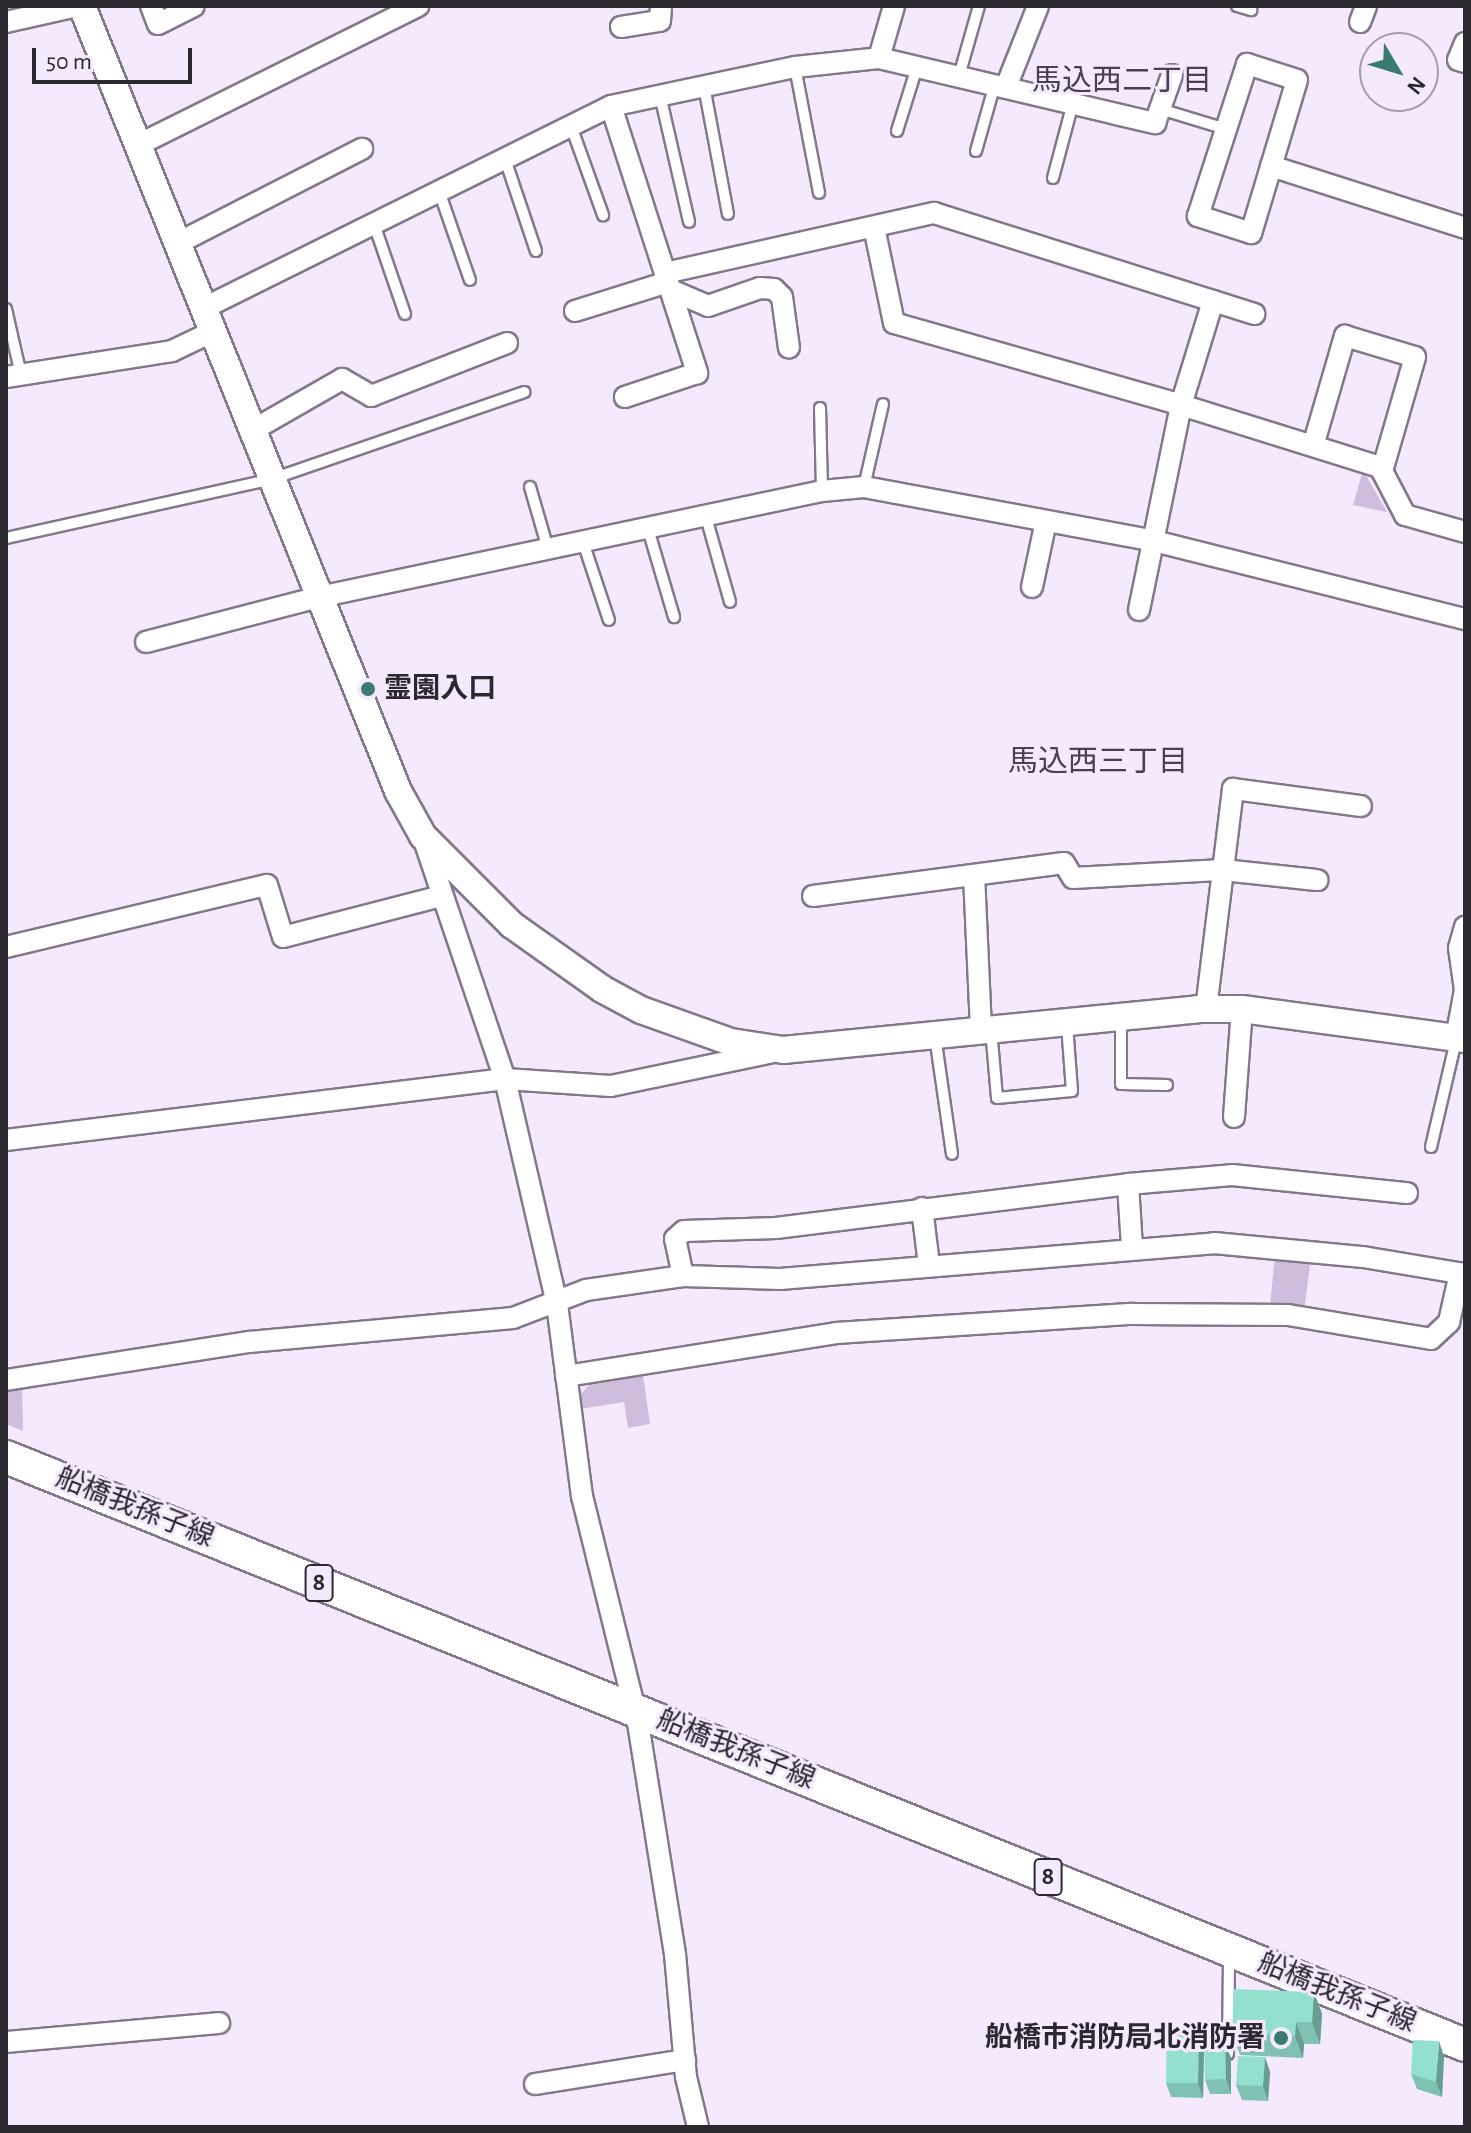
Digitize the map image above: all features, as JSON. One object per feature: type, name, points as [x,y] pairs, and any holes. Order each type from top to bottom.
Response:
[{"type":"main road","name":"船橋我孫子線","points":[[6,1457],[1465,2045]]},
{"type":"street","points":[[6,22],[79,6],[178,243],[398,791],[423,836],[505,1079],[557,1304],[582,1496],[632,1708],[675,1954],[685,2060],[698,2127]]},
{"type":"street","points":[[151,6],[158,24],[194,6]]},
{"type":"street","points":[[138,145],[418,6]]},
{"type":"street","points":[[621,27],[660,21],[661,6]]},
{"type":"street","points":[[879,58],[894,6]]},
{"type":"street","points":[[1000,86],[1038,6]]},
{"type":"street","points":[[1465,43],[1458,60],[1465,62]]},
{"type":"street","points":[[13,376],[172,351],[209,320],[374,224],[611,106],[703,84],[795,67],[879,58],[1155,123],[1172,75]]},
{"type":"street","points":[[1247,64],[1297,80],[1271,166],[1251,233],[1198,216],[1247,64]]},
{"type":"street","points":[[611,106],[697,373],[625,397]]},
{"type":"street","points":[[178,243],[362,149]]},
{"type":"street","points":[[1271,166],[1465,228]]},
{"type":"street","points":[[575,311],[669,282],[934,213],[1254,314]]},
{"type":"street","points":[[874,227],[894,323],[1181,405],[1382,471],[1405,515],[1465,532]]},
{"type":"street","points":[[669,282],[708,306],[760,288],[774,289],[782,297],[789,348]]},
{"type":"street","points":[[1139,610],[1150,540],[1181,405],[1213,301]]},
{"type":"street","points":[[1313,446],[1345,336],[1415,357],[1382,471]]},
{"type":"street","points":[[253,430],[342,379],[371,396],[507,343]]},
{"type":"street","points":[[146,642],[319,597],[822,491],[864,487],[1150,540],[1465,619]]},
{"type":"street","points":[[1032,587],[1046,521]]},
{"type":"street","points":[[1206,1009],[1233,789],[1361,806]]},
{"type":"street","points":[[423,836],[512,925],[602,989],[688,1028],[783,1050]]},
{"type":"street","points":[[813,896],[1064,863],[1073,878],[1223,870],[1317,880]]},
{"type":"street","points":[[974,875],[986,1028]]},
{"type":"street","points":[[6,947],[267,885],[283,937],[442,896]]},
{"type":"street","points":[[6,1140],[505,1079],[611,1086],[743,1063],[783,1050],[1121,1013],[1242,1009],[1460,1038],[1465,990],[1459,948],[1465,927]]},
{"type":"street","points":[[1234,1117],[1242,1009]]},
{"type":"street","points":[[683,1276],[675,1239],[684,1231],[776,1228],[1128,1184],[1232,1175],[1407,1193]]},
{"type":"street","points":[[1128,1184],[1132,1248]]},
{"type":"street","points":[[922,1208],[929,1265]]},
{"type":"street","points":[[6,1380],[249,1342],[513,1318],[557,1304],[586,1290],[683,1276],[780,1279],[1214,1243],[1463,1273],[1449,1322],[1431,1339],[1288,1315],[1132,1314],[836,1333],[566,1376]]},
{"type":"street","points":[[6,2042],[219,2023]]},
{"type":"street","points":[[535,2084],[685,2060]]},
{"type":"lane","points":[[959,76],[979,6]]},
{"type":"lane","points":[[1237,6],[1251,10]]},
{"type":"lane","points":[[795,67],[819,193]]},
{"type":"lane","points":[[897,131],[917,67]]},
{"type":"lane","points":[[703,84],[728,214]]},
{"type":"lane","points":[[976,151],[1000,86]]},
{"type":"lane","points":[[660,95],[689,222]]},
{"type":"lane","points":[[1053,178],[1073,103]]},
{"type":"lane","points":[[1160,109],[1226,129]]},
{"type":"lane","points":[[571,126],[603,215]]},
{"type":"lane","points":[[505,159],[536,251]]},
{"type":"lane","points":[[439,191],[470,280]]},
{"type":"lane","points":[[374,224],[405,314]]},
{"type":"lane","points":[[6,309],[13,376]]},
{"type":"lane","points":[[6,538],[272,479],[524,392]]},
{"type":"lane","points":[[864,487],[883,404]]},
{"type":"lane","points":[[820,408],[822,491]]},
{"type":"lane","points":[[530,487],[548,549]]},
{"type":"lane","points":[[706,517],[730,602]]},
{"type":"lane","points":[[648,529],[674,617]]},
{"type":"lane","points":[[583,542],[609,620]]},
{"type":"lane","points":[[1121,1013],[1121,1084],[1167,1085]]},
{"type":"lane","points":[[986,1028],[997,1098],[1072,1091],[1066,1018]]},
{"type":"lane","points":[[935,1034],[952,1154]]},
{"type":"lane","points":[[1431,1147],[1460,1038]]},
{"type":"lane","points":[[1228,2054],[1229,1950]]},
{"type":"shaded area","points":[[1363,470],[1387,512],[1353,505]]},
{"type":"shaded area","points":[[1275,1255],[1311,1257],[1304,1311],[1270,1306]]},
{"type":"shaded area","points":[[643,1375],[650,1424],[628,1428],[624,1402],[580,1409],[578,1397],[591,1383]]},
{"type":"shaded area","points":[[22,1384],[23,1431],[6,1424],[6,1388]]},
{"type":"building","points":[[1234,1989],[1314,1992],[1312,2022],[1296,2022],[1295,2036],[1232,2033]]},
{"type":"building","points":[[1167,2027],[1199,2028],[1198,2083],[1166,2083]]},
{"type":"building","points":[[1413,2040],[1439,2041],[1436,2082],[1411,2074]]},
{"type":"building","points":[[1204,2044],[1225,2044],[1226,2079],[1205,2080]]},
{"type":"building","points":[[1238,2056],[1265,2057],[1263,2086],[1236,2085]]},
{"type":"place","name":"霊園入口","points":[[368,689]]},
{"type":"place","name":"船橋市消防局北消防署","points":[[1281,2038]]},
{"type":"district","name":"馬込西二丁目","points":[[1122,81]]},
{"type":"district","name":"馬込西三丁目","points":[[1098,762]]}]
